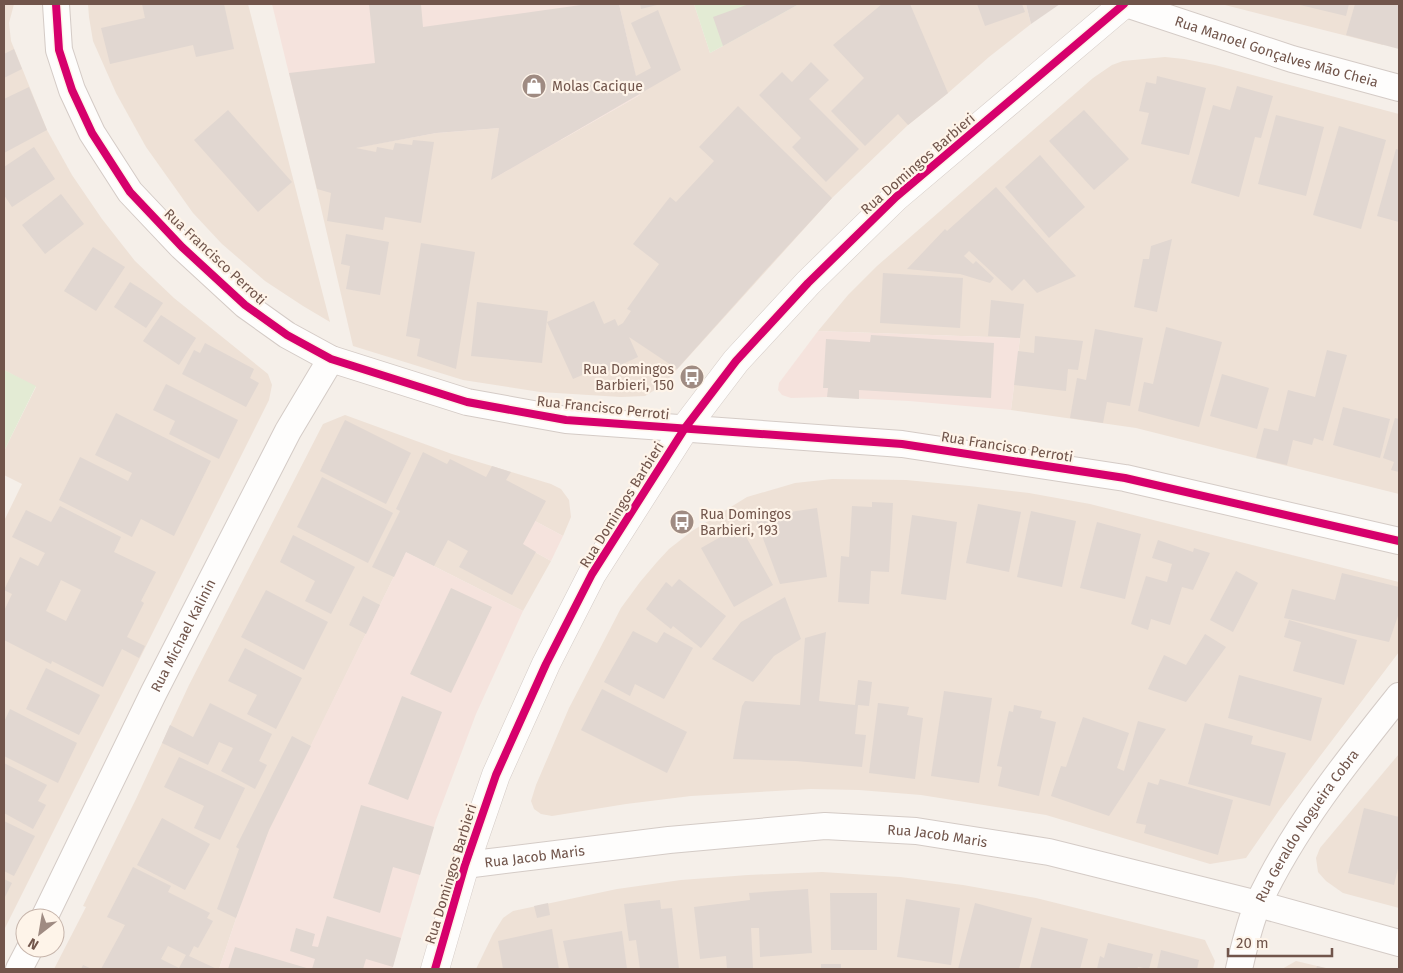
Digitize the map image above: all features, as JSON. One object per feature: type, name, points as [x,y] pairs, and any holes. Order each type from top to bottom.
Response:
[{"type":"main road","name":"Rua Domingos Barbieri","points":[[435,969],[464,865],[496,775],[546,664],[592,574],[685,428],[736,361],[808,283],[896,197],[1125,4]]},
{"type":"street","name":"Rua Francisco Perroti","points":[[56,4],[59,50],[72,90],[92,133],[130,192],[182,247],[245,305],[287,335],[332,358],[467,402],[566,420],[902,444],[1125,478],[1399,541]]},
{"type":"street","name":"Rua Manoel Gonçalves Mão Cheia","points":[[1125,4],[1292,60],[1399,88]]},
{"type":"street","name":"Rua Michael Kalinin","points":[[49,908],[154,692],[274,457],[332,358]]},
{"type":"street","name":"Rua Geraldo Nogueira Cobra","points":[[1239,969],[1258,904],[1297,832],[1332,780],[1399,696]]},
{"type":"street","name":"Rua Jacob Maris","points":[[464,865],[669,840],[825,826],[907,830],[1049,852],[1258,904],[1399,943]]},
{"type":"shaded area","points":[[4,4],[14,4],[9,23],[11,41],[47,130],[72,175],[102,219],[135,261],[174,298],[268,374],[272,385],[269,400],[4,930],[4,521],[22,484],[4,475],[4,451],[36,387],[4,370]]},
{"type":"shaded area","points":[[88,4],[248,4],[330,322],[265,281],[222,244],[193,213],[146,147],[116,93],[93,41]]},
{"type":"shaded area","points":[[272,4],[619,4],[640,95],[491,180],[499,128],[436,133],[309,156]]},
{"type":"shaded area","points":[[619,4],[694,4],[710,53],[799,4],[1026,4],[1031,24],[908,125],[832,198],[663,385],[645,396],[621,397],[540,392],[463,380],[353,346],[309,156],[436,133],[499,128],[561,140],[640,95]]},
{"type":"shaded area","points":[[1221,4],[1394,4],[1383,45]]},
{"type":"shaded area","points":[[1165,57],[1215,65],[1399,114],[1399,494],[1136,428],[1011,410],[1020,338],[818,331],[848,295],[877,266],[1093,78],[1112,65],[1123,61]]},
{"type":"shaded area","points":[[818,331],[1020,338],[1011,410],[909,401],[827,397],[791,398],[782,395],[778,390],[779,383]]},
{"type":"shaded area","points":[[345,415],[452,454],[551,484],[561,489],[569,500],[571,517],[563,536],[535,521],[483,523],[551,561],[523,611],[406,552],[283,803],[248,883],[219,969],[54,969],[60,958],[65,958],[65,948],[86,907],[83,906],[136,799],[189,685],[323,424]]},
{"type":"shaded area","points":[[832,479],[906,480],[969,486],[1029,493],[1090,504],[1399,582],[1399,652],[1280,809],[1246,858],[1210,864],[1046,815],[921,795],[859,790],[811,789],[691,796],[552,816],[541,814],[534,809],[531,801],[536,785],[569,708],[621,608],[657,562],[669,549],[692,531],[747,497],[795,483]]},
{"type":"shaded area","points":[[535,521],[563,536],[551,561],[483,523]]},
{"type":"shaded area","points":[[406,552],[523,611],[476,714],[436,820],[392,969],[219,969],[248,883],[269,830]]},
{"type":"shaded area","points":[[1399,754],[1399,908],[1343,893],[1326,881],[1318,872],[1316,858],[1320,848]]},
{"type":"shaded area","points":[[822,872],[900,877],[963,885],[1036,898],[1205,940],[1215,961],[1213,969],[476,969],[503,918],[513,911],[617,889],[681,880]]},
{"type":"shaded area","points":[[1296,961],[1317,966],[1331,969],[1282,969]]},
{"type":"green space","points":[[694,4],[799,4],[710,53]]},
{"type":"green space","points":[[4,370],[36,386],[4,451]]},
{"type":"building","points":[[142,4],[224,4],[234,49],[196,57],[193,45],[110,64],[101,28],[145,18]]},
{"type":"building","points":[[369,4],[421,4],[423,27],[588,4],[619,4],[636,76],[651,68],[631,23],[658,10],[681,70],[491,180],[499,128],[436,133],[356,148],[376,152],[377,147],[393,150],[395,143],[412,145],[413,140],[434,142],[421,223],[385,217],[383,230],[327,221],[331,193],[317,189],[289,73],[375,63]]},
{"type":"building","points":[[640,4],[661,4],[641,9]]},
{"type":"building","points":[[749,4],[799,4],[723,46],[713,17]]},
{"type":"building","points":[[882,4],[910,4],[948,93],[908,125],[898,114],[865,146],[831,111],[864,78],[833,45]]},
{"type":"building","points":[[977,4],[1022,4],[1025,12],[985,26]]},
{"type":"building","points":[[1026,4],[1060,4],[1031,24]]},
{"type":"building","points":[[1296,4],[1349,4],[1346,16]]},
{"type":"building","points":[[1355,4],[1399,4],[1399,49],[1346,35]]},
{"type":"building","points":[[14,49],[22,69],[4,78],[4,54]]},
{"type":"building","points":[[811,62],[829,80],[809,99],[859,149],[826,182],[792,147],[801,138],[759,95],[782,72],[792,82]]},
{"type":"building","points":[[1157,76],[1206,88],[1189,155],[1141,144],[1149,113],[1139,111],[1146,82],[1156,84]]},
{"type":"building","points":[[1237,86],[1273,96],[1261,138],[1255,137],[1239,197],[1191,183],[1213,105],[1230,110]]},
{"type":"building","points":[[29,87],[47,130],[4,153],[4,99]]},
{"type":"building","points":[[738,106],[832,198],[677,369],[629,337],[638,357],[597,376],[594,370],[573,379],[547,322],[594,301],[604,324],[615,319],[618,326],[623,323],[631,311],[627,309],[659,264],[633,244],[670,197],[676,202],[714,161],[699,147]]},
{"type":"building","points":[[228,110],[292,182],[258,212],[194,140]]},
{"type":"building","points":[[1084,110],[1129,159],[1094,190],[1049,141]]},
{"type":"building","points":[[1276,115],[1324,127],[1306,196],[1258,184]]},
{"type":"building","points":[[1339,126],[1386,140],[1361,229],[1313,215]]},
{"type":"building","points":[[34,147],[55,179],[12,207],[4,195],[4,167]]},
{"type":"building","points":[[1396,149],[1399,150],[1399,222],[1377,216]]},
{"type":"building","points":[[1040,155],[1085,207],[1049,238],[1005,187]]},
{"type":"building","points":[[996,187],[1076,276],[1037,293],[1024,279],[1012,291],[969,251],[964,256],[973,264],[976,261],[994,278],[990,283],[960,274],[907,269],[945,229],[947,231]]},
{"type":"building","points":[[61,194],[84,224],[45,254],[22,225]]},
{"type":"building","points":[[346,234],[389,242],[380,295],[346,289],[350,266],[341,264]]},
{"type":"building","points":[[1172,239],[1157,312],[1134,307],[1143,259],[1149,259],[1151,246]]},
{"type":"building","points":[[421,243],[475,252],[456,369],[417,356],[420,339],[406,336]]},
{"type":"building","points":[[93,247],[125,267],[96,311],[64,291]]},
{"type":"building","points":[[883,273],[963,278],[960,328],[880,323]]},
{"type":"building","points":[[130,282],[163,303],[146,328],[114,307]]},
{"type":"building","points":[[991,300],[1024,304],[1020,338],[988,336]]},
{"type":"building","points":[[477,302],[548,311],[542,363],[471,356]]},
{"type":"building","points":[[161,315],[196,338],[179,365],[143,341]]},
{"type":"building","points":[[1166,327],[1222,342],[1199,427],[1138,411],[1144,382],[1153,384]]},
{"type":"building","points":[[1095,329],[1143,338],[1130,406],[1107,402],[1103,423],[1070,418],[1077,378],[1086,380]]},
{"type":"building","points":[[871,335],[994,343],[991,398],[859,390],[859,399],[827,397],[828,388],[823,388],[826,339],[870,342]]},
{"type":"building","points":[[1035,336],[1083,341],[1078,370],[1068,369],[1066,391],[1014,385],[1018,351],[1034,353]]},
{"type":"building","points":[[205,343],[254,369],[250,378],[259,383],[246,407],[182,374],[194,350],[200,353]]},
{"type":"building","points":[[1327,350],[1347,355],[1323,441],[1314,438],[1312,445],[1293,440],[1287,465],[1256,458],[1264,428],[1278,431],[1288,390],[1315,397]]},
{"type":"building","points":[[1222,374],[1269,388],[1257,429],[1210,416]]},
{"type":"building","points":[[166,384],[238,420],[219,459],[169,434],[175,421],[153,410]]},
{"type":"building","points":[[1343,407],[1390,419],[1380,458],[1333,445]]},
{"type":"building","points":[[116,413],[211,461],[174,536],[141,519],[132,537],[59,500],[80,457],[128,481],[132,473],[95,455]]},
{"type":"building","points":[[1395,418],[1399,419],[1399,472],[1391,470],[1394,462],[1383,458]]},
{"type":"building","points":[[345,420],[411,453],[386,504],[320,471]]},
{"type":"building","points":[[423,452],[447,464],[450,459],[486,477],[492,466],[511,472],[506,480],[546,501],[523,544],[536,552],[512,595],[459,567],[468,551],[448,540],[434,566],[406,552],[394,577],[372,567],[400,511],[396,509]]},
{"type":"building","points":[[322,477],[393,513],[368,563],[297,527]]},
{"type":"building","points":[[872,502],[893,503],[889,572],[871,571],[869,604],[838,602],[841,556],[849,557],[852,506],[872,507]]},
{"type":"building","points":[[978,504],[1021,512],[1009,572],[966,563]]},
{"type":"building","points":[[60,506],[121,537],[114,552],[156,572],[141,601],[144,603],[127,637],[145,646],[139,658],[122,649],[103,687],[52,661],[51,664],[4,640],[4,611],[12,594],[4,590],[20,557],[38,566],[45,553],[12,537],[26,510],[51,522]],"holes":[[[61,580],[81,590],[66,621],[46,611]]]},
{"type":"building","points":[[817,508],[827,577],[780,584],[755,517]]},
{"type":"building","points":[[1031,511],[1076,521],[1062,587],[1017,577]]},
{"type":"building","points":[[912,515],[957,522],[946,600],[901,594]]},
{"type":"building","points":[[1097,522],[1141,534],[1125,599],[1080,588]]},
{"type":"building","points":[[740,526],[773,585],[734,607],[701,548]]},
{"type":"building","points":[[293,535],[355,567],[331,614],[305,601],[315,581],[280,562]]},
{"type":"building","points":[[1158,540],[1193,552],[1194,548],[1210,553],[1193,590],[1182,587],[1170,625],[1151,619],[1148,630],[1131,624],[1146,576],[1167,582],[1172,564],[1152,558]]},
{"type":"building","points":[[1236,571],[1258,583],[1233,632],[1210,620]]},
{"type":"building","points":[[1342,573],[1399,587],[1399,613],[1389,642],[1284,618],[1292,589],[1335,600]]},
{"type":"building","points":[[679,579],[726,616],[701,648],[673,626],[671,629],[646,609],[666,582],[672,587]]},
{"type":"building","points":[[451,588],[492,607],[451,693],[410,674]]},
{"type":"building","points":[[266,590],[328,622],[304,670],[241,637]]},
{"type":"building","points":[[363,596],[380,605],[366,634],[349,625]]},
{"type":"building","points":[[785,597],[801,639],[774,656],[753,682],[712,659],[741,622]]},
{"type":"building","points":[[1289,620],[1357,640],[1344,685],[1293,671],[1301,642],[1284,637]]},
{"type":"building","points":[[633,631],[657,643],[664,632],[693,648],[664,699],[635,684],[630,696],[604,682]]},
{"type":"building","points":[[826,632],[819,701],[855,705],[858,680],[872,682],[869,706],[858,705],[855,734],[866,735],[862,767],[796,761],[733,759],[742,706],[745,701],[800,705],[805,638]]},
{"type":"building","points":[[1205,634],[1226,647],[1186,702],[1148,689],[1164,655],[1186,665]]},
{"type":"building","points":[[245,648],[302,678],[276,729],[247,714],[257,695],[228,681]]},
{"type":"building","points":[[46,668],[100,695],[79,735],[26,709]]},
{"type":"building","points":[[1239,675],[1322,698],[1311,741],[1228,718]]},
{"type":"building","points":[[602,689],[687,732],[667,773],[581,730]]},
{"type":"building","points":[[944,691],[992,698],[979,783],[931,776]]},
{"type":"building","points":[[402,696],[442,712],[408,800],[368,784]]},
{"type":"building","points":[[210,703],[272,734],[259,761],[267,765],[255,789],[221,771],[233,748],[219,742],[208,765],[162,743],[170,725],[193,737]]},
{"type":"building","points":[[878,703],[909,707],[907,715],[923,718],[915,779],[869,773]]},
{"type":"building","points":[[1014,705],[1042,711],[1040,718],[1056,722],[1039,796],[998,786],[1002,767],[997,766],[1009,711],[1013,712]]},
{"type":"building","points":[[10,709],[77,743],[58,783],[4,756],[4,722]]},
{"type":"building","points":[[1083,717],[1129,733],[1117,768],[1124,771],[1138,721],[1166,729],[1109,816],[1051,796],[1061,766],[1066,767]]},
{"type":"building","points":[[1205,723],[1253,736],[1251,744],[1286,753],[1270,806],[1188,784]]},
{"type":"building","points":[[292,736],[311,746],[269,830],[236,918],[217,909],[239,849],[236,847]]},
{"type":"building","points":[[179,757],[245,788],[220,840],[194,828],[204,806],[164,787]]},
{"type":"building","points":[[4,763],[47,785],[38,801],[46,805],[33,829],[4,813]]},
{"type":"building","points":[[1160,779],[1233,800],[1218,855],[1144,833],[1146,825],[1136,823],[1148,782],[1158,785]]},
{"type":"building","points":[[361,805],[434,827],[420,875],[393,867],[380,913],[333,898]]},
{"type":"building","points":[[1364,808],[1399,817],[1399,864],[1394,885],[1348,873]]},
{"type":"building","points":[[162,818],[210,844],[185,890],[137,865]]},
{"type":"building","points":[[4,821],[35,836],[14,876],[4,871]]},
{"type":"building","points":[[133,867],[171,886],[168,892],[210,913],[207,918],[213,921],[198,948],[194,946],[189,956],[217,969],[101,969],[125,925],[107,917]],"holes":[[[168,946],[186,955],[179,968],[161,959]]]},
{"type":"building","points":[[4,879],[12,883],[4,899]]},
{"type":"building","points":[[808,889],[812,953],[760,957],[759,928],[751,928],[753,969],[727,969],[726,956],[700,959],[694,907],[750,900],[749,893]]},
{"type":"building","points":[[830,893],[877,893],[877,950],[831,950]]},
{"type":"building","points":[[906,899],[960,908],[951,965],[897,957]]},
{"type":"building","points":[[660,900],[661,909],[672,908],[679,969],[640,969],[636,940],[629,941],[624,904]]},
{"type":"building","points":[[548,903],[550,915],[537,918],[534,906]]},
{"type":"building","points":[[975,903],[1032,918],[1019,969],[958,969]]},
{"type":"building","points":[[327,916],[401,938],[393,967],[366,959],[363,969],[312,969],[315,959],[290,951],[296,928],[315,934],[312,946],[318,947]]},
{"type":"building","points":[[1041,927],[1088,939],[1080,969],[1030,969]]},
{"type":"building","points":[[552,929],[559,969],[503,969],[498,941]]},
{"type":"building","points":[[622,931],[627,969],[569,969],[563,941]]},
{"type":"building","points":[[1108,943],[1153,954],[1149,969],[1138,967],[1137,969],[1097,969],[1100,956],[1104,958]]},
{"type":"building","points":[[235,947],[310,969],[228,969]]},
{"type":"building","points":[[1161,950],[1199,960],[1197,969],[1157,969]]},
{"type":"building","points":[[821,964],[841,964],[841,969],[821,969]]},
{"type":"building","points":[[83,965],[92,969],[81,969]]},
{"type":"building","points":[[1317,966],[1329,969],[1316,969]]},
{"type":"cycle path","points":[[56,4],[59,50],[72,90],[92,133],[130,192],[182,247],[245,305],[287,335],[331,359],[467,402],[566,420],[902,444],[1125,478],[1399,541]]},
{"type":"cycle path","points":[[435,969],[465,865],[496,775],[546,664],[592,574],[685,428],[736,361],[808,283],[896,197],[1124,4]]},
{"type":"place","name":"Molas Cacique","points":[[534,86]]},
{"type":"place","name":"Rua Domingos Barbieri, 150","points":[[692,377]]},
{"type":"place","name":"Rua Domingos Barbieri, 193","points":[[682,522]]}]
